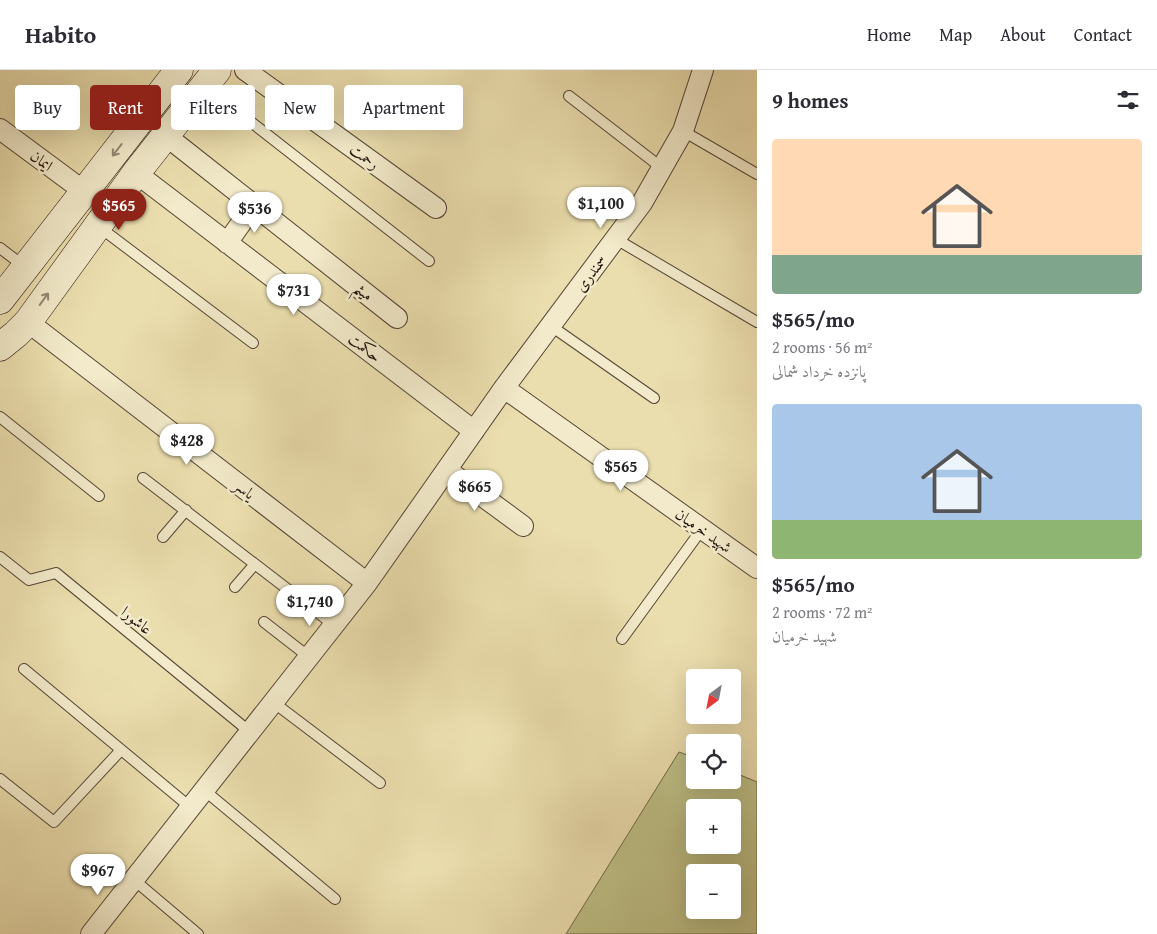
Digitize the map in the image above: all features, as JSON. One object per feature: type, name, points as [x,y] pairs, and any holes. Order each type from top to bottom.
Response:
[{"type":"street","points":[[0,300],[179,70]]},
{"type":"street","name":"رحمت","points":[[245,70],[436,208]]},
{"type":"street","name":"سمندری","points":[[91,934],[367,583],[504,388],[642,203],[683,130],[702,70]]},
{"type":"street","points":[[0,347],[28,322],[136,172],[211,78]]},
{"type":"street","name":"ایمان","points":[[0,129],[85,192]]},
{"type":"street","name":"میثم","points":[[165,135],[397,318]]},
{"type":"street","name":"حکمت","points":[[136,172],[474,431]]},
{"type":"street","points":[[227,243],[254,206]]},
{"type":"street","name":"یاسر","points":[[28,322],[367,583]]},
{"type":"street","name":"شهید خرمیان","points":[[504,388],[757,568]]},
{"type":"street","points":[[447,470],[523,526]]},
{"type":"lane","points":[[211,78],[429,261]]},
{"type":"lane","points":[[569,96],[662,168]]},
{"type":"lane","points":[[683,130],[757,174]]},
{"type":"lane","points":[[97,226],[253,343]]},
{"type":"lane","points":[[616,239],[757,322]]},
{"type":"lane","points":[[0,248],[26,267]]},
{"type":"lane","points":[[551,326],[654,398]]},
{"type":"lane","points":[[0,417],[99,496]]},
{"type":"lane","points":[[144,478],[334,625]]},
{"type":"lane","points":[[163,538],[186,510]]},
{"type":"lane","points":[[622,639],[702,529]]},
{"type":"lane","name":"عاشورا","points":[[0,557],[29,580],[56,573],[250,732]]},
{"type":"lane","points":[[235,587],[255,564]]},
{"type":"lane","points":[[264,622],[309,657]]},
{"type":"lane","points":[[24,669],[190,807]]},
{"type":"lane","points":[[274,702],[380,783]]},
{"type":"lane","points":[[0,779],[54,822],[121,750]]},
{"type":"lane","points":[[204,790],[335,898]]},
{"type":"lane","points":[[133,879],[198,934]]},
{"type":"green space","points":[[679,752],[686,755],[686,789],[741,789],[741,775],[757,782],[757,934],[566,934]]}]
